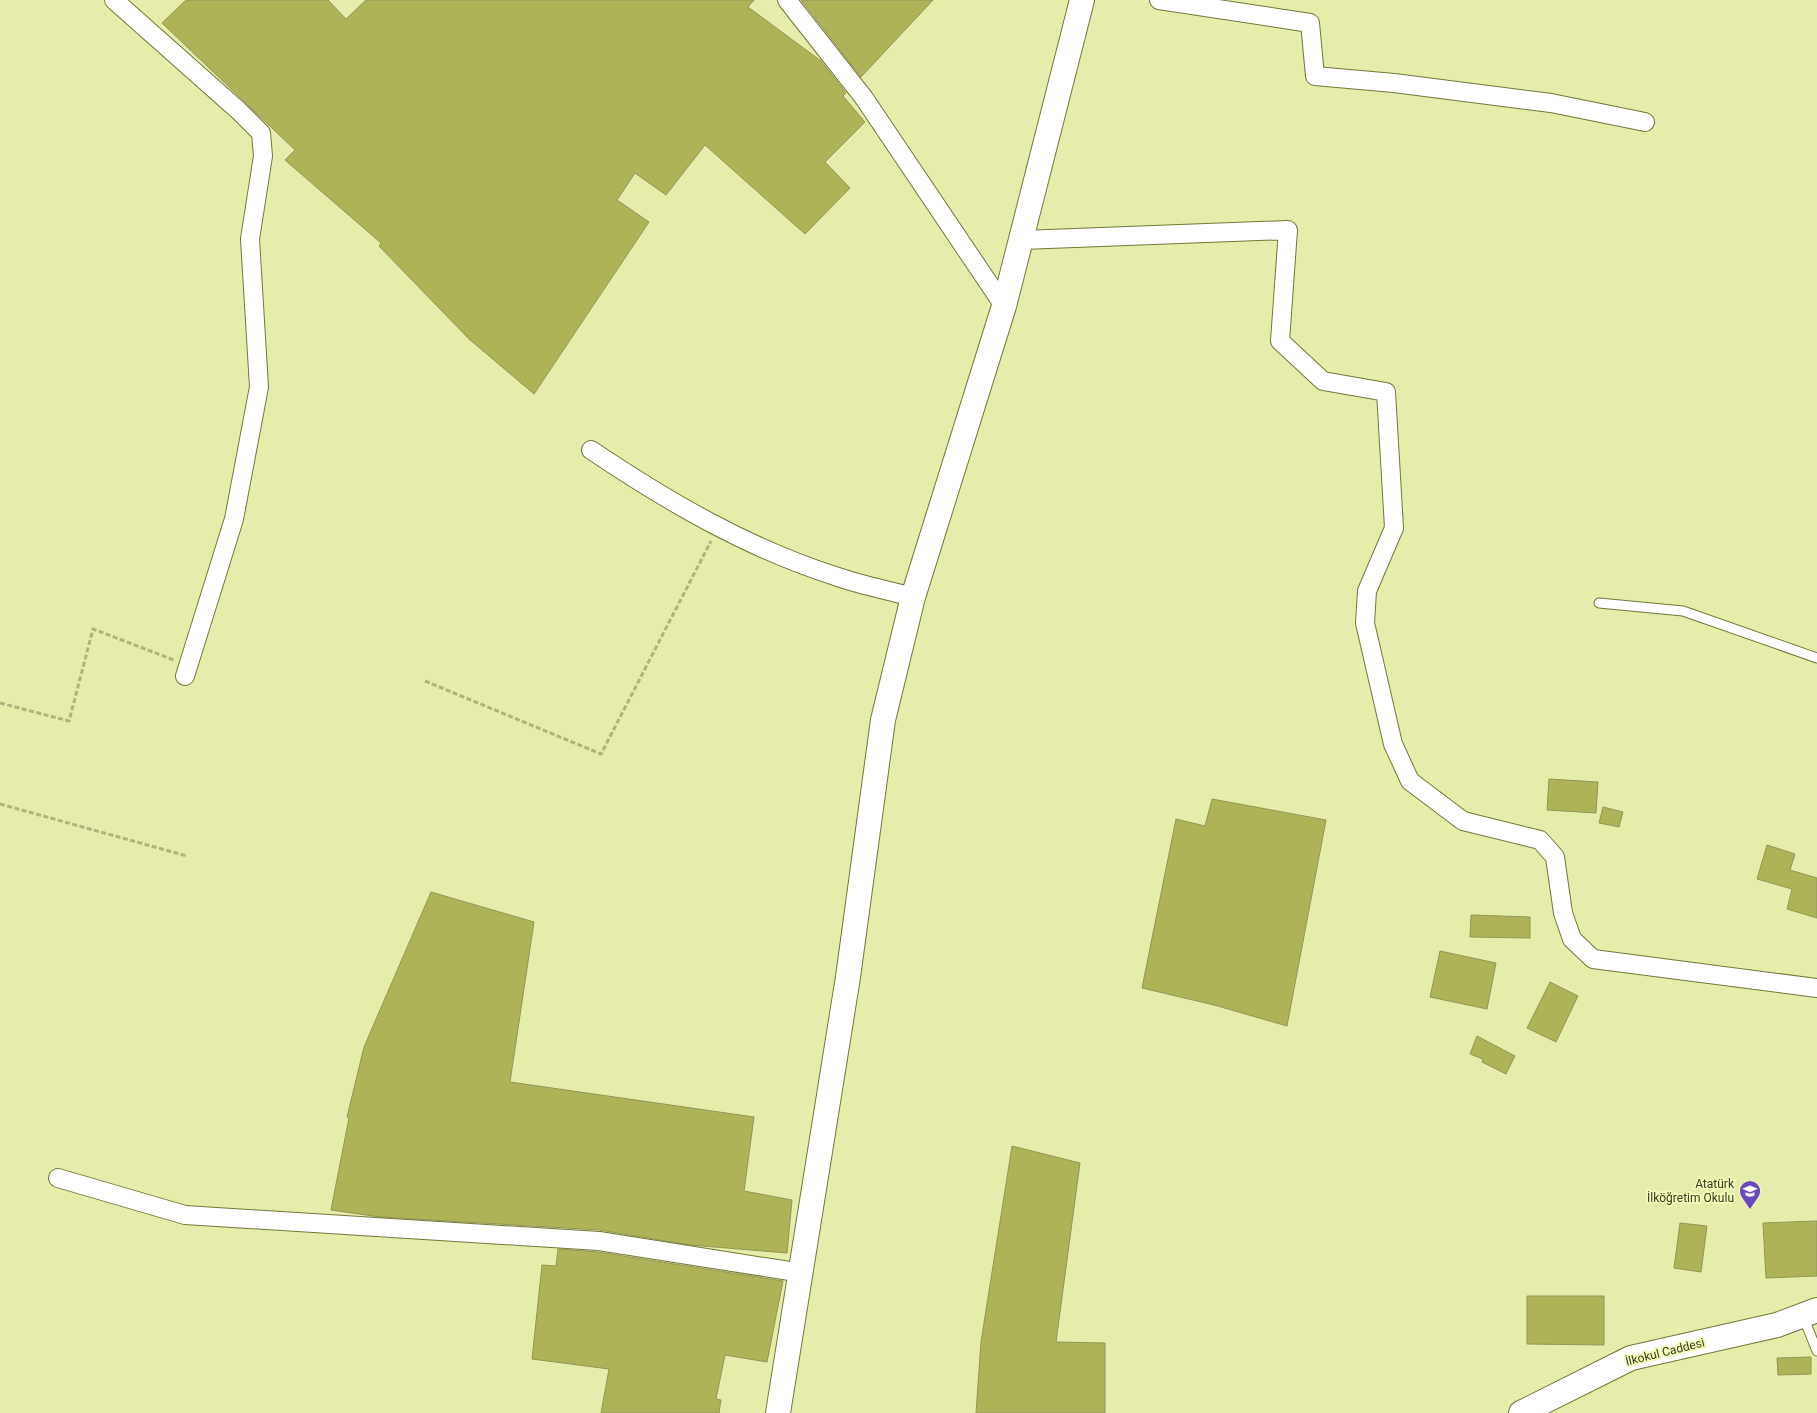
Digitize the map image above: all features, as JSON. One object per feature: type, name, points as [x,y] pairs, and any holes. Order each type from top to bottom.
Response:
[{"type":"street","points":[[114,0],[175,52],[262,133],[263,156],[250,239],[259,387],[234,518],[187,671]]},
{"type":"street","points":[[787,0],[864,98],[1004,306]]},
{"type":"street","points":[[778,1413],[848,978],[883,720],[912,597],[1004,306],[1082,0]]},
{"type":"street","points":[[1159,0],[1310,23],[1315,76],[1394,83],[1551,103],[1645,122]]},
{"type":"street","points":[[1022,240],[1288,230],[1280,341],[1323,381],[1386,392],[1394,528],[1367,591],[1365,623],[1393,744],[1410,781],[1463,820],[1540,840],[1555,857],[1563,913],[1572,939],[1593,959],[1817,988]]},
{"type":"street","points":[[591,450],[655,493],[764,549],[835,576],[912,597]]},
{"type":"street","points":[[58,1178],[185,1215],[599,1241],[802,1273]]},
{"type":"street","name":"İlkokul Caddesi","points":[[1521,1413],[1631,1358],[1776,1325],[1810,1313]]},
{"type":"lane","points":[[1599,603],[1683,611],[1817,658]]},
{"type":"lane","points":[[1810,1313],[1817,1351]]},
{"type":"path","points":[[425,681],[602,754],[718,527]]},
{"type":"path","points":[[0,703],[69,720],[93,629],[187,671]]},
{"type":"path","points":[[0,804],[187,856]]},
{"type":"building","points":[[186,0],[328,0],[346,19],[366,0],[754,0],[748,7],[821,61],[846,93],[843,96],[865,122],[825,162],[850,188],[805,234],[705,145],[666,195],[635,173],[617,200],[649,222],[534,394],[469,339],[379,246],[381,243],[285,160],[295,150],[162,23]]},
{"type":"building","points":[[801,0],[933,0],[861,77]]},
{"type":"building","points":[[1549,779],[1598,782],[1596,813],[1547,810]]},
{"type":"building","points":[[1212,799],[1326,820],[1287,1026],[1214,1005],[1142,988],[1176,819],[1205,826]]},
{"type":"building","points":[[1603,807],[1623,812],[1619,827],[1599,823]]},
{"type":"building","points":[[1767,845],[1795,854],[1790,870],[1817,878],[1817,918],[1787,909],[1792,889],[1757,879]]},
{"type":"building","points":[[431,892],[534,922],[510,1082],[754,1117],[744,1191],[792,1200],[787,1253],[690,1245],[600,1230],[380,1217],[331,1210],[349,1118],[347,1117],[364,1047]]},
{"type":"building","points":[[1471,915],[1530,917],[1530,938],[1470,937]]},
{"type":"building","points":[[1440,951],[1496,963],[1487,1009],[1430,997]]},
{"type":"building","points":[[1550,982],[1578,996],[1556,1042],[1527,1028]]},
{"type":"building","points":[[1477,1036],[1515,1056],[1506,1074],[1482,1062],[1483,1059],[1470,1054]]},
{"type":"building","points":[[1012,1146],[1080,1163],[1056,1342],[1105,1343],[1105,1413],[976,1413],[981,1342]]},
{"type":"building","points":[[1817,1221],[1817,1276],[1766,1278],[1763,1223]]},
{"type":"building","points":[[1680,1223],[1707,1226],[1701,1272],[1674,1268]]},
{"type":"building","points":[[558,1249],[598,1252],[783,1281],[767,1362],[725,1355],[716,1399],[721,1400],[719,1413],[601,1413],[609,1369],[532,1359],[542,1265],[556,1266]]},
{"type":"building","points":[[1527,1296],[1604,1296],[1604,1345],[1527,1344]]},
{"type":"building","points":[[1811,1357],[1811,1374],[1778,1375],[1777,1358]]},
{"type":"place","name":"Atatürk İlköğretim Okulu","points":[[1750,1210]]}]
